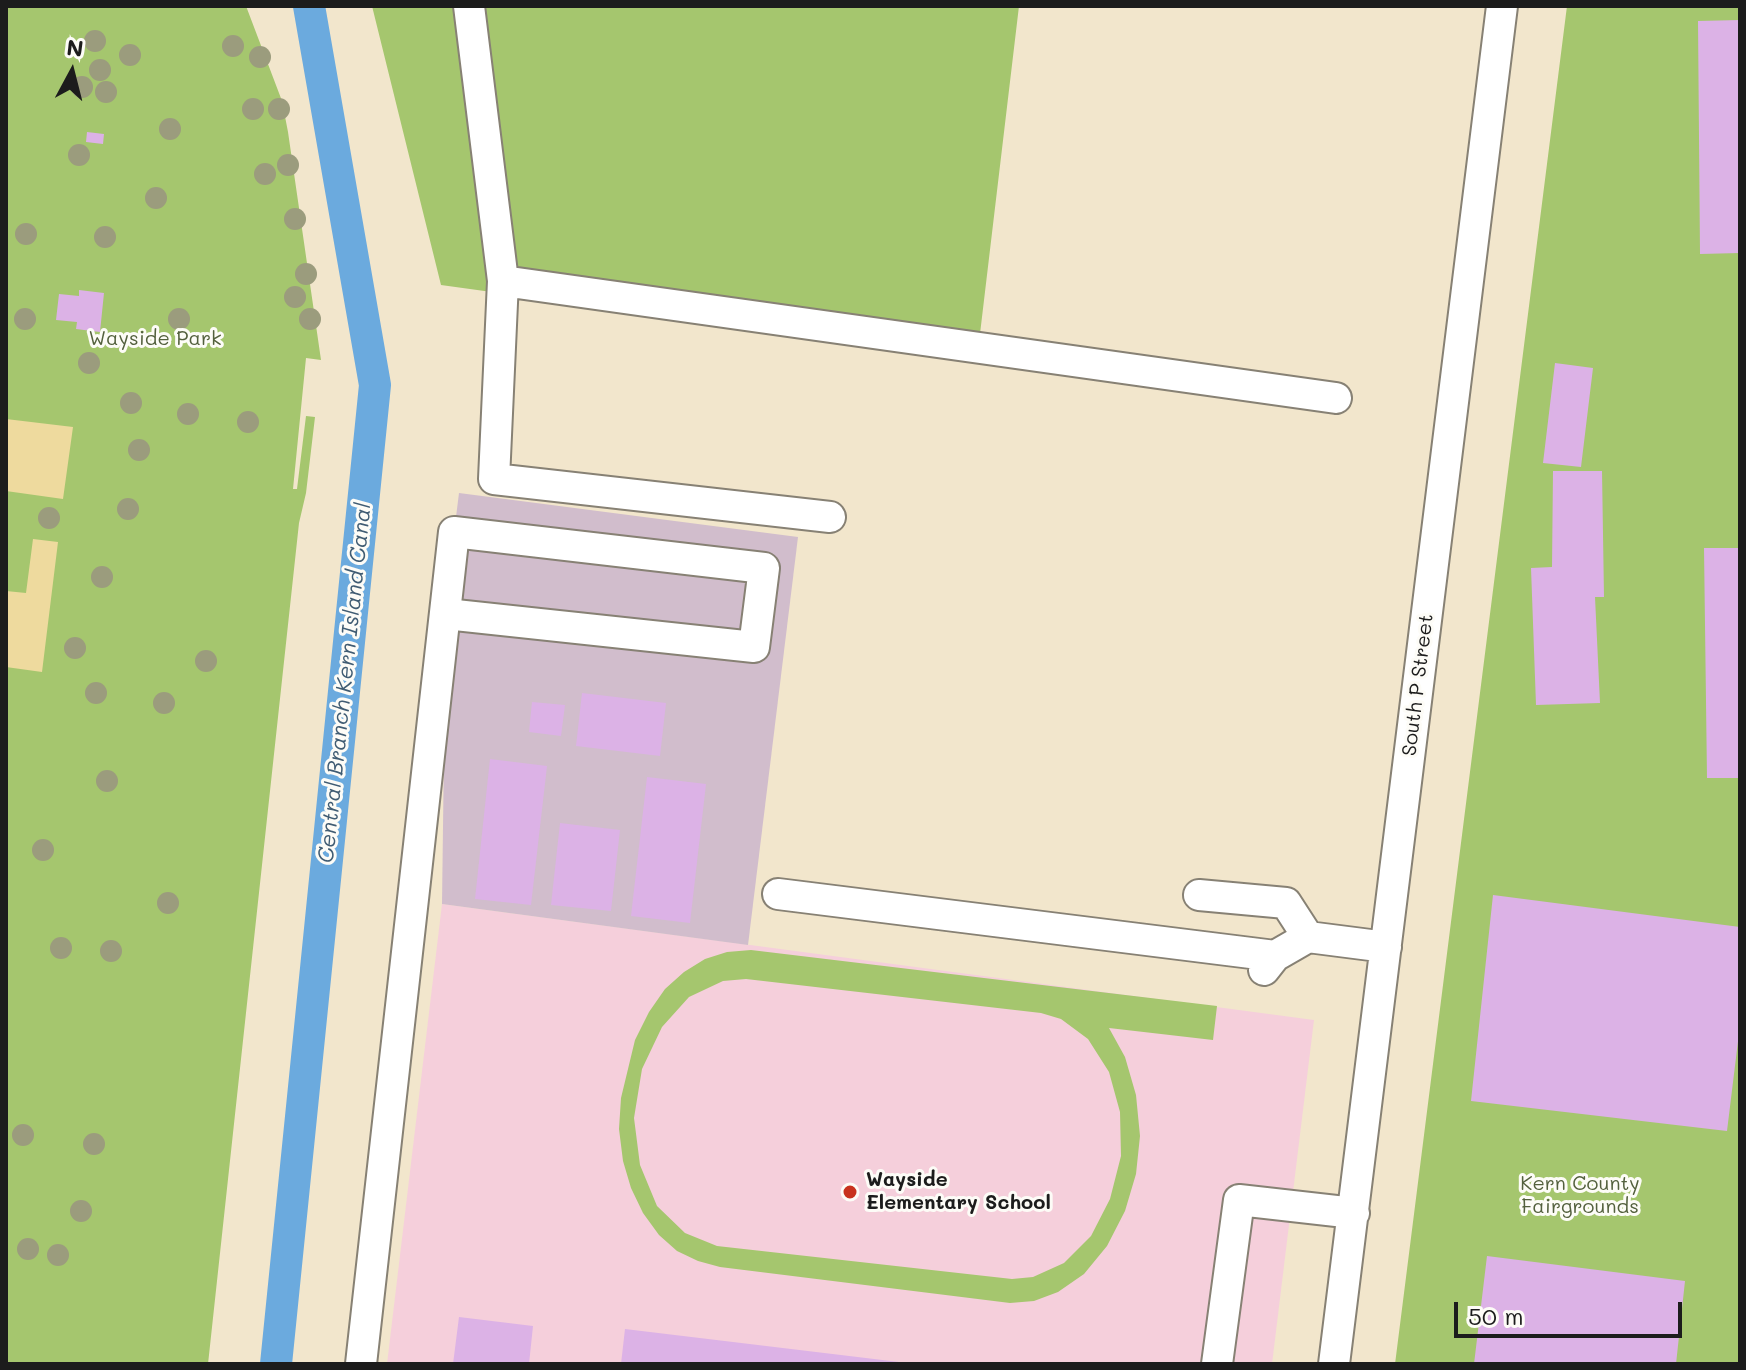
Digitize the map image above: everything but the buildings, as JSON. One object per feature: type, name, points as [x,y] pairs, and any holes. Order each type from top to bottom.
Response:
[{"type":"street","points":[[469,6],[503,281],[494,479],[830,517]]},
{"type":"street","name":"South P Street","points":[[1334,1364],[1502,6]]},
{"type":"street","points":[[503,281],[1336,398]]},
{"type":"street","points":[[361,1364],[454,532],[764,568],[754,647],[446,614]]},
{"type":"street","points":[[778,894],[1214,950],[1234,972],[1260,974],[1275,956],[1308,937],[1386,947]]},
{"type":"street","points":[[1199,895],[1286,903],[1308,937]]},
{"type":"street","points":[[1217,1364],[1239,1200],[1354,1213]]},
{"type":"shaded area","points":[[459,493],[798,537],[748,945],[442,904],[446,596]]},
{"type":"shaded area","name":"Wayside Elementary School","points":[[442,904],[1314,1020],[1272,1364],[387,1364]]},
{"type":"green space","name":"Wayside Park","points":[[6,6],[246,6],[282,101],[288,132],[321,360],[306,358],[293,489],[297,489],[306,416],[315,417],[306,493],[299,523],[208,1364],[6,1364]]},
{"type":"green space","points":[[372,6],[1019,6],[977,359],[441,285]]},
{"type":"green space","name":"Kern County Fairgrounds","points":[[1567,6],[1740,6],[1740,1364],[1395,1364]]},
{"type":"green space","points":[[751,950],[1217,1006],[1213,1040],[1109,1028],[1125,1057],[1136,1095],[1140,1136],[1136,1174],[1125,1211],[1107,1246],[1084,1274],[1058,1292],[1034,1301],[1010,1303],[720,1267],[677,1251],[659,1235],[643,1213],[631,1188],[623,1161],[619,1129],[621,1098],[635,1040],[649,1012],[665,989],[684,972],[705,959],[727,952]],"holes":[[[746,979],[1041,1013],[1061,1019],[1088,1039],[1109,1072],[1120,1112],[1121,1156],[1110,1199],[1091,1236],[1064,1263],[1033,1277],[1012,1279],[717,1246],[685,1233],[657,1206],[640,1165],[634,1118],[642,1069],[662,1027],[689,997],[723,981]]]},
{"type":"sand","points":[[6,419],[73,427],[63,499],[6,491]]},
{"type":"sand","points":[[33,539],[58,542],[42,672],[6,667],[6,591],[26,593]]},
{"type":"waterway","name":"Central Branch Kern Island Canal","points":[[276,1364],[375,385],[309,6]]},
{"type":"place","name":"Wayside Elementary School","points":[[850,1192]]}]
